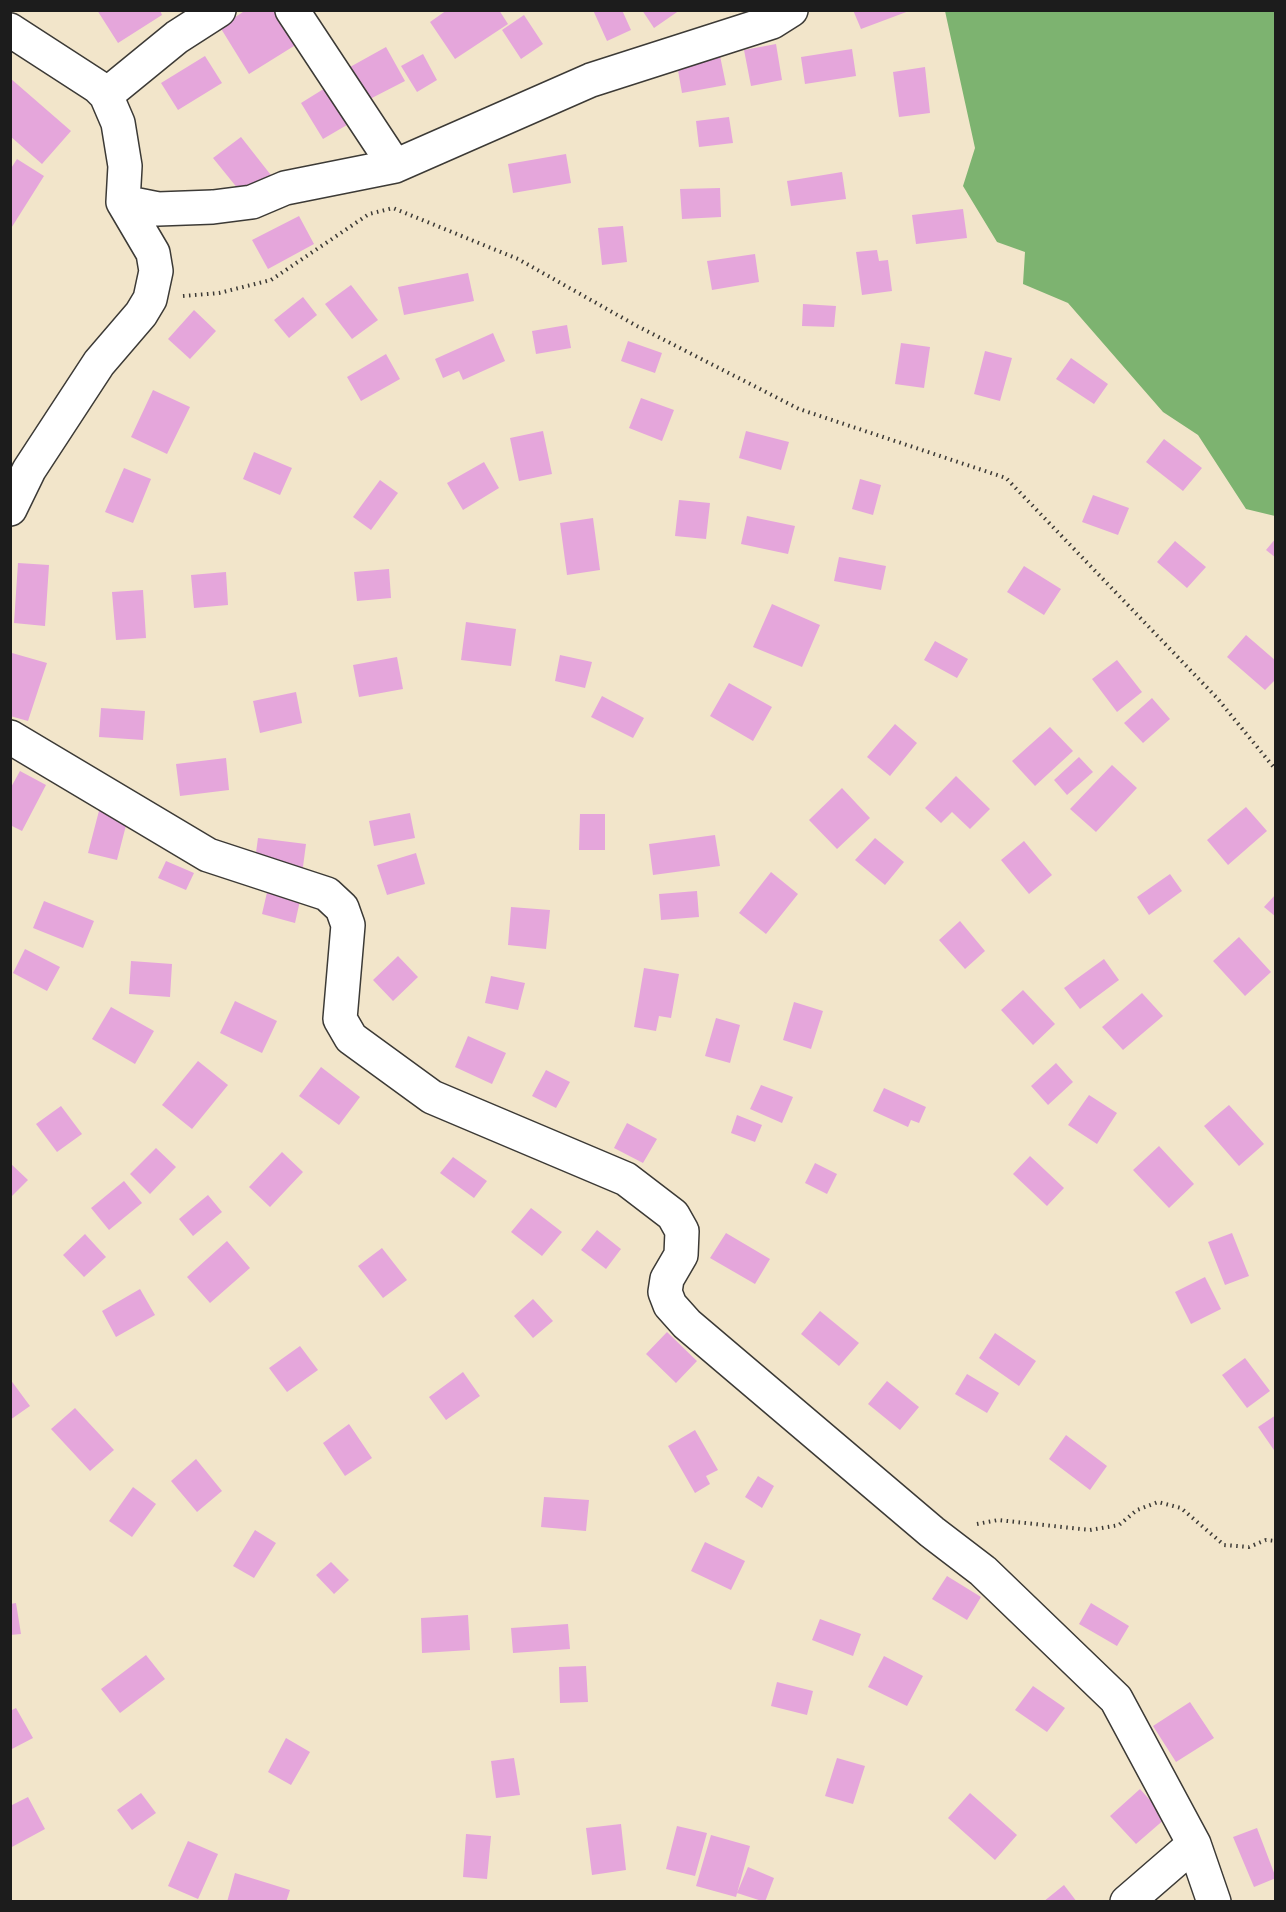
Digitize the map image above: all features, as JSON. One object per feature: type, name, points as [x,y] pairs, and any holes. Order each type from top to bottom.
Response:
[{"type":"street","points":[[106,95],[177,37],[219,10]]},
{"type":"street","points":[[292,10],[395,166]]},
{"type":"street","points":[[123,202],[158,209],[243,203],[285,188],[395,166],[591,80],[772,22],[791,10]]},
{"type":"street","points":[[10,30],[98,87],[106,95],[118,123],[124,166],[123,202],[153,253],[156,270],[150,299],[141,314],[99,363],[29,470],[10,509]]},
{"type":"street","points":[[10,737],[208,855],[327,894],[342,908],[348,925],[340,1019],[351,1038],[432,1097],[626,1179],[673,1215],[682,1231],[681,1255],[667,1279],[665,1292],[670,1305],[687,1324],[932,1532],[983,1571],[1116,1699],[1194,1844],[1214,1902]]},
{"type":"street","points":[[1127,1902],[1194,1844]]},
{"type":"path","points":[[150,299],[219,293],[272,280],[369,214],[393,208],[518,259],[637,326],[799,409],[1006,478],[1217,698],[1275,770]]},
{"type":"path","points":[[932,1532],[998,1520],[1090,1530],[1119,1525],[1137,1510],[1158,1502],[1181,1508],[1224,1545],[1249,1547],[1266,1539],[1275,1541]]},
{"type":"green space","points":[[945,11],[1275,11],[1275,516],[1246,509],[1198,435],[1163,412],[1068,303],[1023,284],[1025,252],[997,242],[963,186],[975,148]]},
{"type":"building","points":[[97,10],[160,10],[162,15],[118,43]]},
{"type":"building","points":[[246,10],[283,10],[302,41],[249,74],[220,27]]},
{"type":"building","points":[[447,10],[499,10],[508,24],[455,59],[430,22]]},
{"type":"building","points":[[593,10],[622,10],[631,30],[607,41]]},
{"type":"building","points":[[642,10],[680,10],[654,28]]},
{"type":"building","points":[[853,10],[909,10],[909,11],[861,29]]},
{"type":"building","points":[[524,15],[543,44],[521,59],[502,30]]},
{"type":"building","points":[[776,44],[782,80],[751,86],[744,50]]},
{"type":"building","points":[[386,47],[405,81],[368,100],[350,67]]},
{"type":"building","points":[[852,49],[856,76],[805,84],[801,57]]},
{"type":"building","points":[[719,51],[726,85],[682,93],[676,59]]},
{"type":"building","points":[[423,54],[437,80],[417,92],[401,66]]},
{"type":"building","points":[[205,56],[222,83],[178,110],[161,83]]},
{"type":"building","points":[[925,67],[930,113],[899,117],[893,72]]},
{"type":"building","points":[[10,78],[71,131],[42,164],[10,136]]},
{"type":"building","points":[[330,85],[352,122],[323,139],[301,103]]},
{"type":"building","points":[[729,117],[733,143],[699,147],[696,121]]},
{"type":"building","points":[[241,137],[274,179],[247,200],[213,158]]},
{"type":"building","points":[[566,154],[571,183],[513,193],[508,164]]},
{"type":"building","points":[[17,159],[44,176],[10,230],[10,170]]},
{"type":"building","points":[[842,172],[846,199],[791,206],[787,181]]},
{"type":"building","points":[[720,188],[721,217],[682,219],[680,189]]},
{"type":"building","points":[[963,209],[967,238],[916,244],[912,215]]},
{"type":"building","points":[[299,216],[314,244],[268,269],[252,240]]},
{"type":"building","points":[[623,226],[627,262],[602,265],[598,228]]},
{"type":"building","points":[[877,250],[879,261],[888,260],[892,291],[862,295],[856,252]]},
{"type":"building","points":[[755,254],[759,282],[712,290],[707,261]]},
{"type":"building","points":[[468,273],[474,301],[404,315],[398,287]]},
{"type":"building","points":[[351,285],[378,320],[352,339],[325,304]]},
{"type":"building","points":[[303,297],[317,315],[289,338],[274,320]]},
{"type":"building","points":[[803,304],[836,306],[834,327],[802,326]]},
{"type":"building","points":[[194,310],[216,331],[190,359],[168,339]]},
{"type":"building","points":[[567,325],[571,348],[536,354],[532,331]]},
{"type":"building","points":[[493,333],[505,361],[463,380],[459,371],[443,378],[435,359]]},
{"type":"building","points":[[628,341],[662,353],[655,373],[621,361]]},
{"type":"building","points":[[901,343],[930,347],[924,388],[895,384]]},
{"type":"building","points":[[985,351],[1012,358],[1000,401],[974,394]]},
{"type":"building","points":[[386,354],[400,379],[361,401],[347,377]]},
{"type":"building","points":[[1071,358],[1108,384],[1094,404],[1056,379]]},
{"type":"building","points":[[153,390],[190,407],[167,454],[131,437]]},
{"type":"building","points":[[641,398],[674,410],[662,441],[629,428]]},
{"type":"building","points":[[543,431],[552,474],[519,481],[510,438]]},
{"type":"building","points":[[746,431],[789,442],[781,470],[739,458]]},
{"type":"building","points":[[1164,439],[1202,468],[1183,491],[1146,462]]},
{"type":"building","points":[[254,452],[292,468],[280,495],[243,479]]},
{"type":"building","points":[[484,462],[499,488],[463,510],[447,483]]},
{"type":"building","points":[[124,468],[151,479],[133,523],[105,512]]},
{"type":"building","points":[[860,479],[881,485],[873,515],[852,509]]},
{"type":"building","points":[[380,480],[398,493],[371,530],[353,517]]},
{"type":"building","points":[[1093,495],[1129,508],[1118,535],[1082,522]]},
{"type":"building","points":[[679,500],[710,503],[706,539],[675,536]]},
{"type":"building","points":[[747,516],[795,526],[788,554],[741,544]]},
{"type":"building","points":[[593,518],[600,570],[567,575],[560,523]]},
{"type":"building","points":[[1276,538],[1276,558],[1266,550]]},
{"type":"building","points":[[1175,541],[1206,567],[1187,588],[1157,562]]},
{"type":"building","points":[[839,557],[886,566],[881,590],[834,581]]},
{"type":"building","points":[[18,563],[49,565],[45,626],[14,623]]},
{"type":"building","points":[[1024,566],[1061,589],[1044,615],[1007,592]]},
{"type":"building","points":[[389,569],[391,598],[357,601],[354,572]]},
{"type":"building","points":[[226,572],[228,605],[194,608],[191,575]]},
{"type":"building","points":[[143,590],[146,638],[116,640],[112,592]]},
{"type":"building","points":[[772,604],[820,625],[802,667],[753,647]]},
{"type":"building","points":[[466,622],[516,629],[511,666],[461,660]]},
{"type":"building","points":[[1246,635],[1276,661],[1276,679],[1265,690],[1227,657]]},
{"type":"building","points":[[935,641],[968,659],[957,678],[924,660]]},
{"type":"building","points":[[12,653],[47,663],[28,721],[10,716]]},
{"type":"building","points":[[560,655],[592,662],[585,688],[555,681]]},
{"type":"building","points":[[397,657],[403,689],[359,697],[353,665]]},
{"type":"building","points":[[1117,660],[1142,692],[1117,712],[1092,679]]},
{"type":"building","points":[[729,683],[772,707],[753,741],[710,716]]},
{"type":"building","points":[[296,692],[302,723],[260,733],[253,701]]},
{"type":"building","points":[[602,696],[644,718],[633,738],[591,717]]},
{"type":"building","points":[[1152,698],[1170,719],[1143,743],[1124,723]]},
{"type":"building","points":[[101,708],[145,711],[143,740],[99,737]]},
{"type":"building","points":[[895,724],[917,743],[890,776],[867,757]]},
{"type":"building","points":[[1050,727],[1073,751],[1035,786],[1012,761]]},
{"type":"building","points":[[1079,757],[1093,772],[1067,795],[1054,780]]},
{"type":"building","points":[[226,758],[229,790],[180,796],[176,764]]},
{"type":"building","points":[[1112,765],[1137,788],[1096,832],[1070,809]]},
{"type":"building","points":[[20,771],[46,785],[22,831],[10,825],[10,789]]},
{"type":"building","points":[[956,776],[990,809],[970,829],[952,812],[941,823],[925,808]]},
{"type":"building","points":[[842,788],[870,818],[837,849],[809,820]]},
{"type":"building","points":[[100,807],[129,814],[117,860],[88,853]]},
{"type":"building","points":[[1246,807],[1267,831],[1228,865],[1207,840]]},
{"type":"building","points":[[410,813],[415,838],[374,846],[369,821]]},
{"type":"building","points":[[580,814],[605,814],[605,850],[579,850]]},
{"type":"building","points":[[715,835],[720,866],[653,875],[649,844]]},
{"type":"building","points":[[258,838],[306,844],[302,874],[254,867]]},
{"type":"building","points":[[875,838],[904,862],[885,885],[855,860]]},
{"type":"building","points":[[1024,841],[1052,875],[1029,894],[1001,860]]},
{"type":"building","points":[[416,853],[425,884],[387,895],[377,865]]},
{"type":"building","points":[[166,861],[194,873],[186,890],[158,878]]},
{"type":"building","points":[[771,872],[798,894],[766,934],[739,913]]},
{"type":"building","points":[[1170,874],[1182,891],[1149,915],[1137,897]]},
{"type":"building","points":[[268,888],[301,896],[295,923],[262,914]]},
{"type":"building","points":[[697,891],[699,917],[661,920],[659,894]]},
{"type":"building","points":[[1276,894],[1276,917],[1264,907]]},
{"type":"building","points":[[44,901],[94,921],[83,948],[33,928]]},
{"type":"building","points":[[511,907],[550,910],[546,949],[508,945]]},
{"type":"building","points":[[960,921],[985,951],[965,969],[939,940]]},
{"type":"building","points":[[1239,937],[1271,972],[1245,996],[1213,961]]},
{"type":"building","points":[[25,949],[60,967],[47,991],[13,973]]},
{"type":"building","points":[[398,956],[418,977],[393,1001],[373,980]]},
{"type":"building","points":[[1104,959],[1119,980],[1080,1009],[1064,988]]},
{"type":"building","points":[[131,961],[172,964],[170,997],[129,994]]},
{"type":"building","points":[[644,968],[679,974],[671,1018],[659,1016],[656,1031],[634,1027]]},
{"type":"building","points":[[491,976],[525,983],[518,1010],[485,1003]]},
{"type":"building","points":[[1023,990],[1055,1024],[1033,1045],[1001,1010]]},
{"type":"building","points":[[1142,993],[1163,1016],[1123,1050],[1102,1027]]},
{"type":"building","points":[[235,1001],[277,1021],[262,1053],[220,1033]]},
{"type":"building","points":[[794,1002],[823,1011],[811,1049],[783,1040]]},
{"type":"building","points":[[111,1007],[154,1031],[135,1064],[92,1039]]},
{"type":"building","points":[[716,1018],[740,1025],[730,1063],[705,1056]]},
{"type":"building","points":[[468,1036],[506,1053],[492,1084],[455,1067]]},
{"type":"building","points":[[198,1061],[228,1085],[192,1129],[162,1105]]},
{"type":"building","points":[[1056,1063],[1073,1082],[1048,1105],[1031,1086]]},
{"type":"building","points":[[321,1067],[360,1097],[339,1125],[299,1096]]},
{"type":"building","points":[[546,1070],[570,1082],[556,1108],[532,1096]]},
{"type":"building","points":[[761,1085],[793,1097],[782,1123],[750,1109]]},
{"type":"building","points":[[884,1088],[926,1107],[919,1123],[911,1120],[908,1127],[873,1111]]},
{"type":"building","points":[[1089,1095],[1117,1113],[1097,1144],[1068,1125]]},
{"type":"building","points":[[1229,1105],[1264,1144],[1239,1166],[1204,1126]]},
{"type":"building","points":[[61,1106],[82,1134],[57,1152],[36,1124]]},
{"type":"building","points":[[737,1115],[762,1125],[755,1142],[731,1133]]},
{"type":"building","points":[[627,1123],[657,1139],[643,1163],[614,1148]]},
{"type":"building","points":[[1159,1146],[1194,1184],[1169,1208],[1133,1170]]},
{"type":"building","points":[[156,1148],[176,1167],[150,1194],[130,1174]]},
{"type":"building","points":[[282,1152],[303,1172],[270,1207],[249,1187]]},
{"type":"building","points":[[1030,1156],[1064,1188],[1047,1206],[1013,1174]]},
{"type":"building","points":[[453,1157],[487,1181],[474,1198],[440,1173]]},
{"type":"building","points":[[10,1163],[28,1180],[10,1198]]},
{"type":"building","points":[[815,1163],[837,1174],[827,1194],[805,1183]]},
{"type":"building","points":[[124,1181],[142,1203],[109,1230],[91,1208]]},
{"type":"building","points":[[208,1195],[222,1212],[193,1236],[179,1219]]},
{"type":"building","points":[[531,1208],[562,1232],[542,1256],[511,1232]]},
{"type":"building","points":[[597,1230],[621,1249],[606,1269],[581,1250]]},
{"type":"building","points":[[726,1233],[770,1259],[755,1284],[710,1258]]},
{"type":"building","points":[[1232,1233],[1249,1276],[1225,1285],[1208,1242]]},
{"type":"building","points":[[85,1234],[106,1257],[84,1277],[63,1255]]},
{"type":"building","points":[[227,1241],[250,1268],[210,1303],[187,1277]]},
{"type":"building","points":[[382,1248],[407,1280],[383,1298],[358,1266]]},
{"type":"building","points":[[1205,1277],[1221,1309],[1191,1324],[1175,1292]]},
{"type":"building","points":[[140,1289],[155,1315],[116,1337],[102,1311]]},
{"type":"building","points":[[533,1299],[553,1321],[533,1338],[514,1316]]},
{"type":"building","points":[[820,1311],[859,1343],[839,1366],[801,1334]]},
{"type":"building","points":[[667,1332],[697,1361],[676,1383],[646,1354]]},
{"type":"building","points":[[995,1333],[1036,1361],[1019,1386],[979,1358]]},
{"type":"building","points":[[300,1346],[318,1370],[287,1392],[269,1368]]},
{"type":"building","points":[[1245,1358],[1270,1391],[1247,1408],[1222,1375]]},
{"type":"building","points":[[463,1372],[480,1396],[446,1420],[429,1397]]},
{"type":"building","points":[[967,1374],[999,1393],[987,1413],[955,1394]]},
{"type":"building","points":[[10,1379],[30,1406],[10,1420]]},
{"type":"building","points":[[887,1381],[919,1407],[900,1430],[868,1404]]},
{"type":"building","points":[[75,1408],[114,1450],[90,1471],[51,1429]]},
{"type":"building","points":[[1276,1415],[1276,1453],[1258,1427]]},
{"type":"building","points":[[349,1424],[372,1458],[345,1476],[323,1443]]},
{"type":"building","points":[[695,1430],[718,1470],[706,1476],[710,1484],[695,1493],[668,1446]]},
{"type":"building","points":[[1066,1435],[1107,1466],[1090,1490],[1049,1459]]},
{"type":"building","points":[[196,1459],[222,1491],[197,1512],[171,1481]]},
{"type":"building","points":[[758,1476],[774,1486],[762,1508],[745,1497]]},
{"type":"building","points":[[133,1487],[156,1504],[132,1537],[109,1521]]},
{"type":"building","points":[[544,1497],[589,1500],[586,1531],[541,1527]]},
{"type":"building","points":[[255,1530],[276,1543],[254,1578],[233,1566]]},
{"type":"building","points":[[705,1542],[745,1561],[731,1590],[691,1571]]},
{"type":"building","points":[[331,1562],[349,1580],[334,1594],[316,1575]]},
{"type":"building","points":[[947,1576],[981,1597],[967,1620],[932,1599]]},
{"type":"building","points":[[16,1603],[21,1634],[10,1635],[10,1604]]},
{"type":"building","points":[[1091,1603],[1129,1626],[1117,1646],[1079,1624]]},
{"type":"building","points":[[468,1615],[470,1650],[422,1653],[421,1618]]},
{"type":"building","points":[[820,1619],[861,1634],[853,1656],[812,1640]]},
{"type":"building","points":[[568,1624],[570,1649],[513,1653],[511,1628]]},
{"type":"building","points":[[146,1655],[165,1679],[120,1713],[101,1689]]},
{"type":"building","points":[[884,1656],[923,1676],[907,1706],[868,1687]]},
{"type":"building","points":[[586,1666],[588,1702],[560,1703],[559,1667]]},
{"type":"building","points":[[777,1682],[813,1691],[807,1715],[771,1706]]},
{"type":"building","points":[[1033,1686],[1065,1708],[1047,1732],[1015,1710]]},
{"type":"building","points":[[1190,1702],[1214,1738],[1176,1762],[1153,1726]]},
{"type":"building","points":[[16,1708],[33,1738],[10,1750],[10,1711]]},
{"type":"building","points":[[286,1738],[310,1752],[291,1785],[268,1772]]},
{"type":"building","points":[[514,1758],[520,1795],[496,1798],[491,1761]]},
{"type":"building","points":[[837,1758],[865,1766],[853,1804],[825,1796]]},
{"type":"building","points":[[1140,1789],[1166,1818],[1136,1844],[1110,1816]]},
{"type":"building","points":[[141,1793],[156,1813],[132,1830],[117,1810]]},
{"type":"building","points":[[970,1793],[1017,1835],[995,1860],[948,1818]]},
{"type":"building","points":[[28,1797],[45,1829],[10,1848],[10,1806]]},
{"type":"building","points":[[621,1824],[626,1870],[592,1875],[586,1828]]},
{"type":"building","points":[[677,1826],[707,1833],[695,1876],[666,1869]]},
{"type":"building","points":[[1257,1828],[1276,1878],[1254,1887],[1233,1837]]},
{"type":"building","points":[[466,1834],[491,1836],[487,1879],[463,1877]]},
{"type":"building","points":[[711,1835],[750,1846],[736,1897],[696,1886]]},
{"type":"building","points":[[188,1841],[218,1854],[198,1899],[168,1886]]},
{"type":"building","points":[[748,1867],[774,1878],[765,1902],[737,1893]]},
{"type":"building","points":[[235,1873],[290,1890],[286,1902],[227,1902]]},
{"type":"building","points":[[1064,1885],[1077,1902],[1043,1902]]}]
